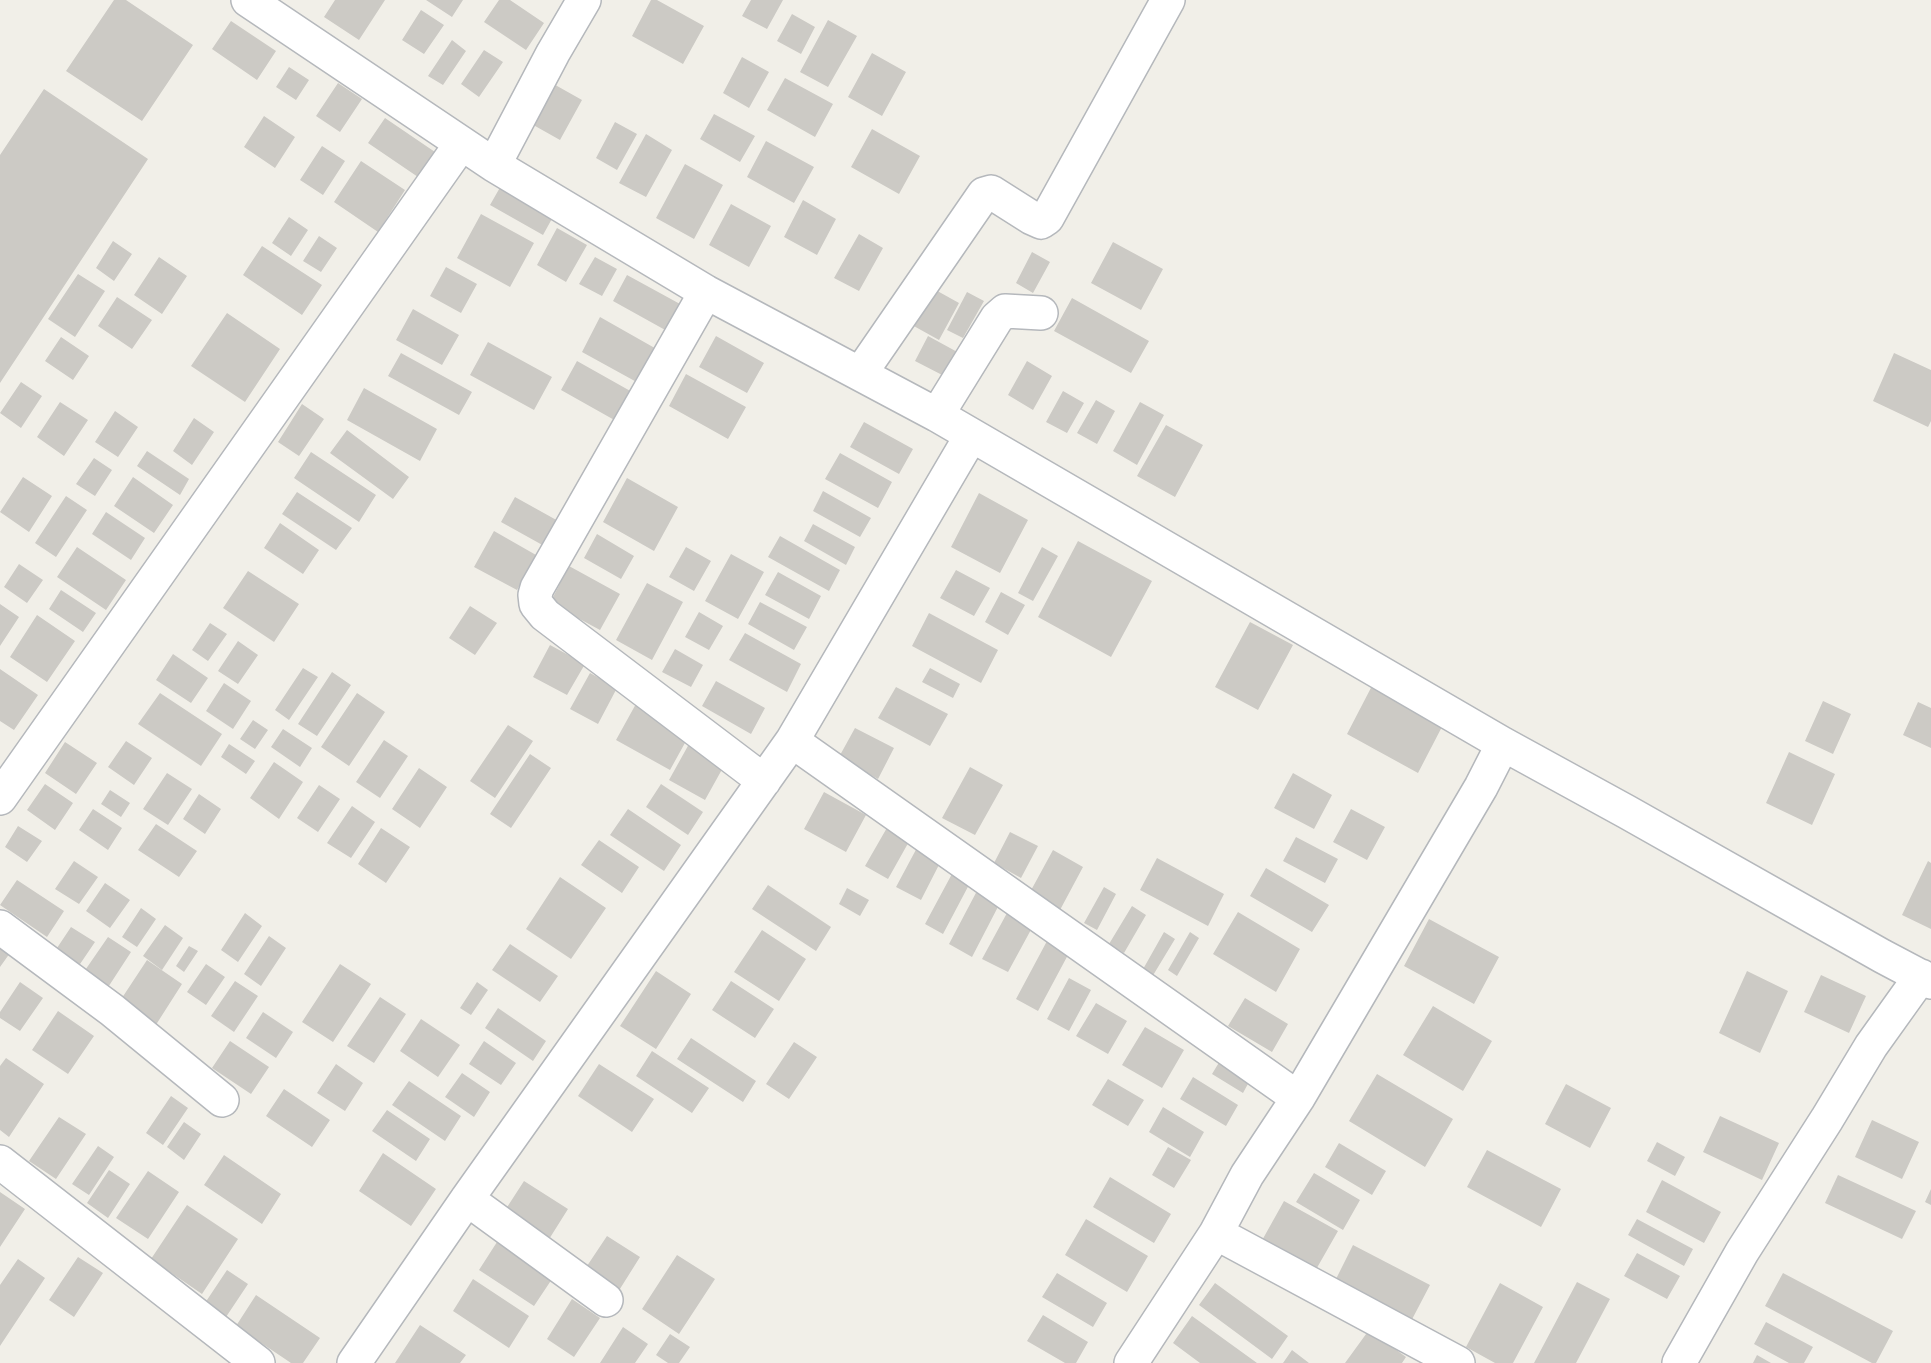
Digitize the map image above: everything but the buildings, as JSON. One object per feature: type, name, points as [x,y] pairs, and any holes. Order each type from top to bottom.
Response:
[{"type":"street","points":[[248,0],[461,144],[706,292],[938,415],[1503,744],[1926,979],[1871,1046],[1742,1252],[1681,1362]]},
{"type":"street","points":[[494,165],[553,53],[584,0]]},
{"type":"street","points":[[860,374],[984,194],[991,192],[1041,222],[1047,218],[1168,0]]},
{"type":"street","points":[[0,798],[461,144]]},
{"type":"street","points":[[706,292],[537,588],[536,604],[545,615],[764,781]]},
{"type":"street","points":[[938,415],[997,318],[1005,311],[1041,314]]},
{"type":"street","points":[[354,1363],[467,1199],[792,741],[971,436]]},
{"type":"street","points":[[792,741],[1298,1098]]},
{"type":"street","points":[[1131,1363],[1216,1233],[1248,1175],[1298,1098],[1481,787],[1503,744]]},
{"type":"street","points":[[0,927],[111,1010],[222,1100]]},
{"type":"street","points":[[0,1162],[258,1363]]},
{"type":"street","points":[[467,1199],[606,1300]]},
{"type":"street","points":[[1216,1233],[1458,1363]]}]
